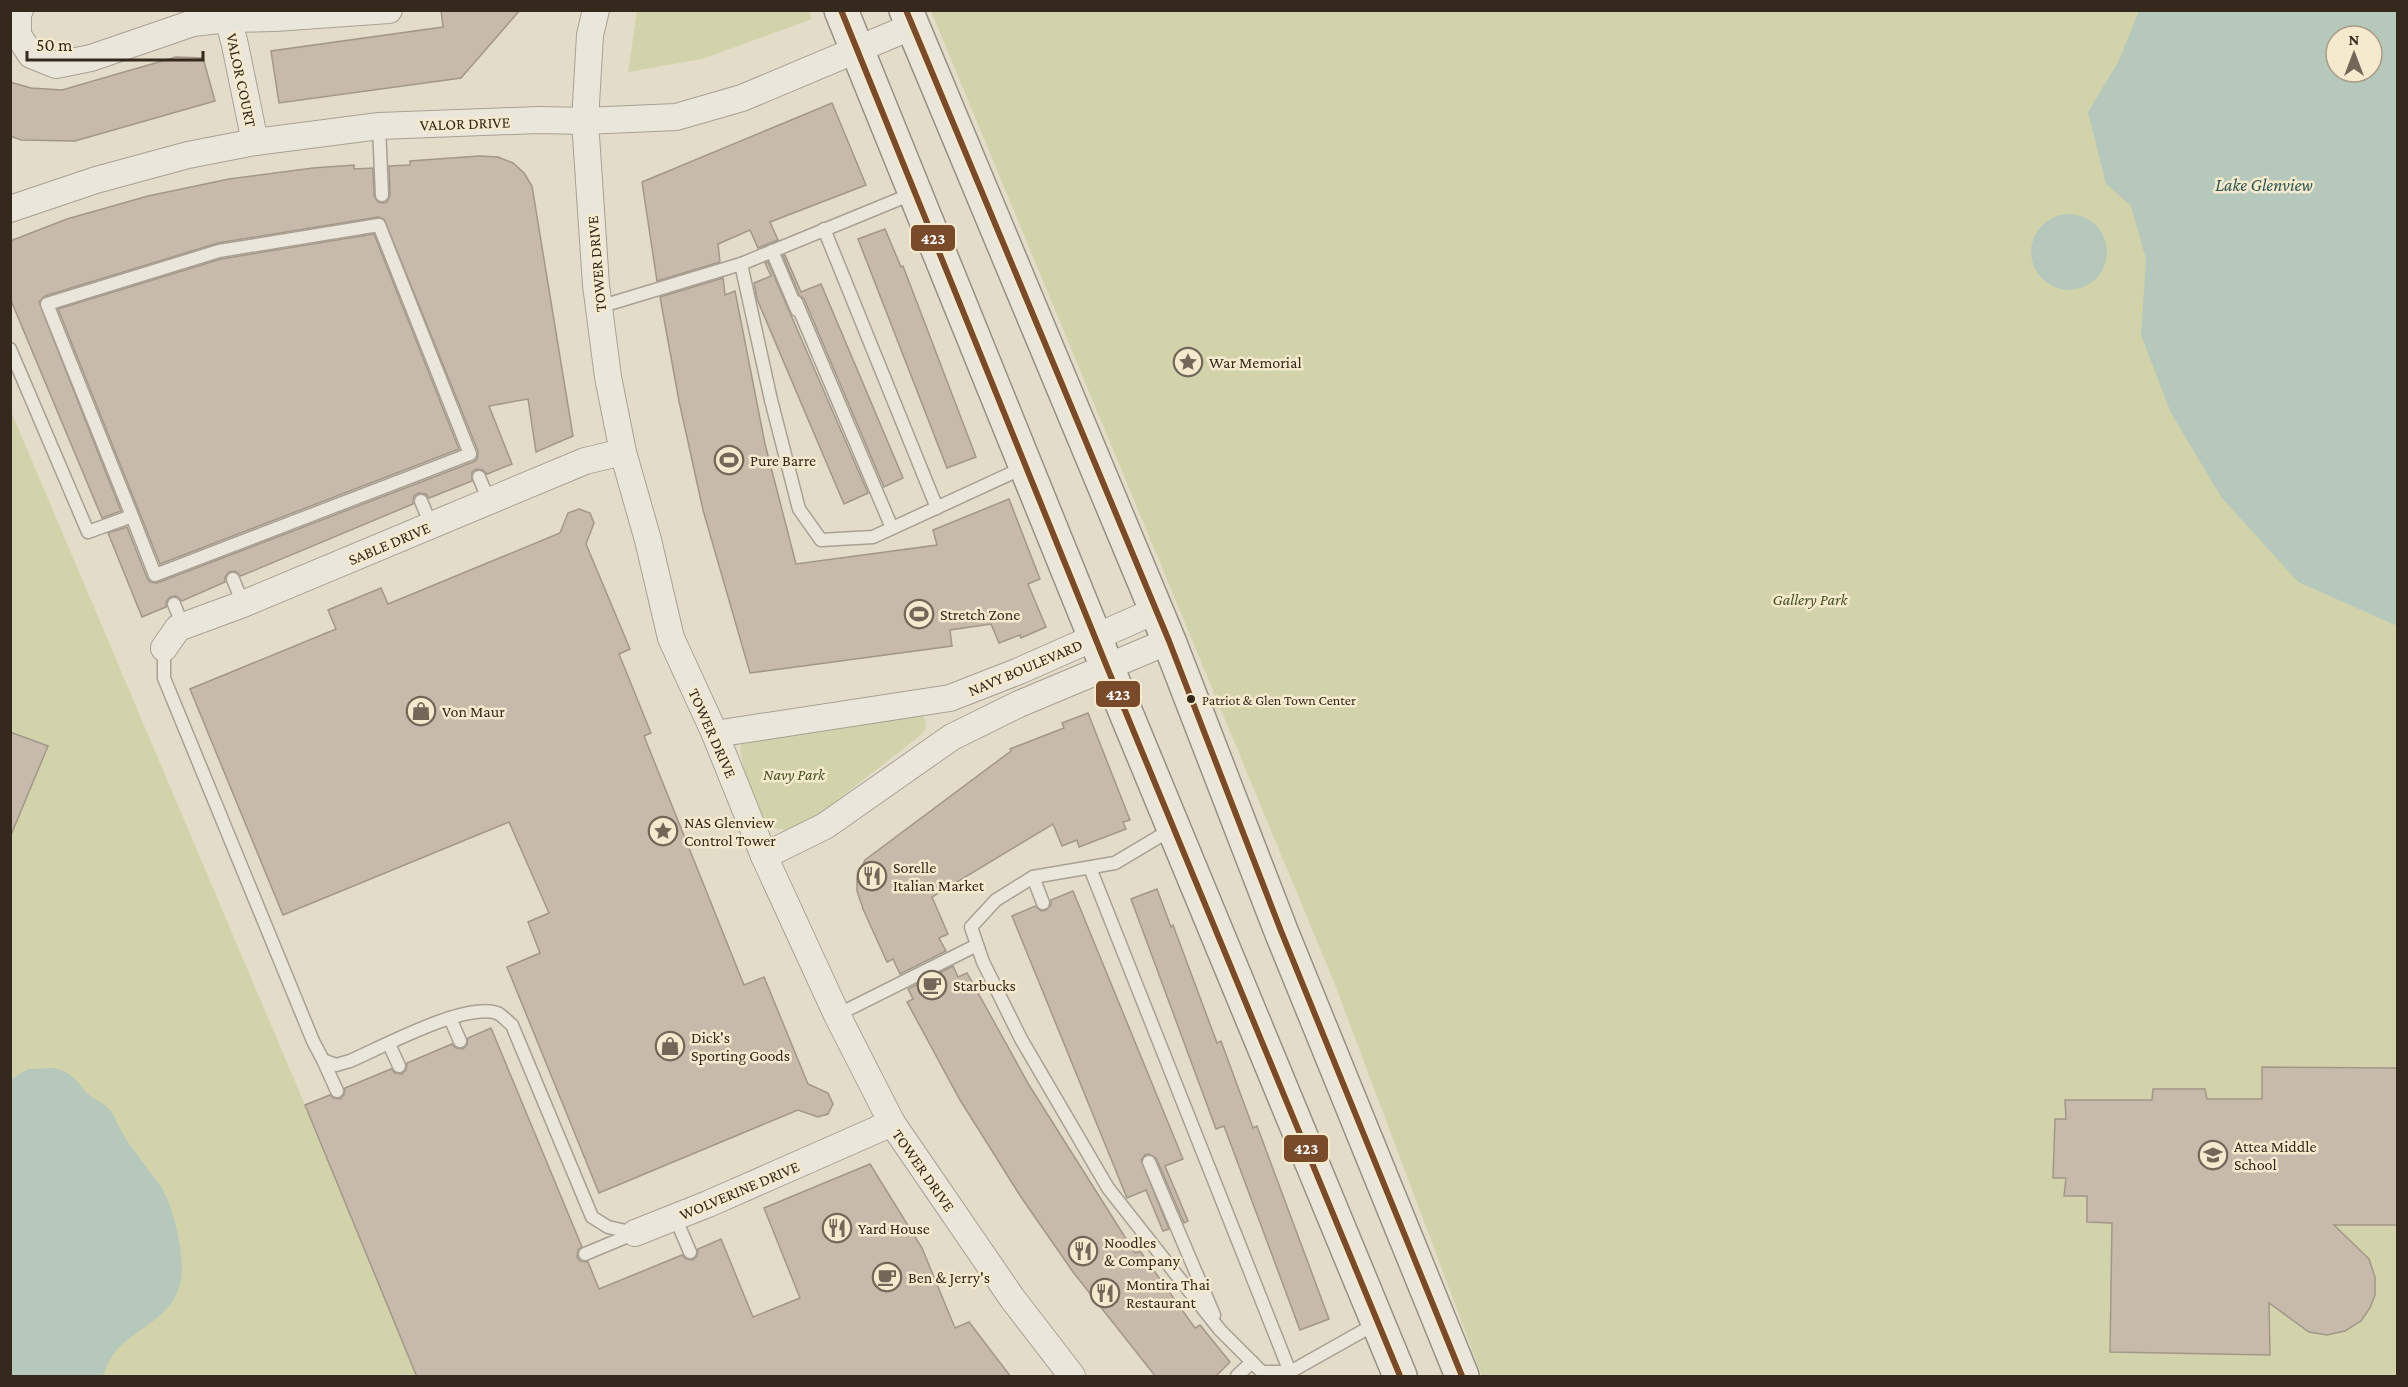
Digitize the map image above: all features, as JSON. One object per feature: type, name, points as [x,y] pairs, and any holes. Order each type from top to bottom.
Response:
[{"type":"main road","points":[[841,10],[1173,829],[1400,1377]]},
{"type":"main road","points":[[910,18],[1157,610],[1286,942],[1462,1377]]},
{"type":"street","name":"VALOR COURT","points":[[20,10],[18,35],[31,55],[56,65],[91,58],[193,23],[227,15],[275,18],[389,10]]},
{"type":"street","name":"TOWER DRIVE","points":[[596,10],[590,35],[585,121],[599,307],[608,377],[623,452],[648,540],[671,638],[765,856],[837,1015],[892,1123],[1012,1298],[1072,1377]]},
{"type":"street","name":"VALOR COURT","points":[[227,15],[255,142]]},
{"type":"street","name":"VALOR DRIVE","points":[[10,209],[107,177],[188,155],[255,142],[379,126],[676,117],[742,98],[856,49],[910,18]]},
{"type":"street","name":"SABLE DRIVE","points":[[164,648],[178,628],[178,615],[243,603],[585,461],[623,452]]},
{"type":"street","name":"NAVY BOULEVARD","points":[[765,856],[825,826],[948,739],[1019,704],[1101,652],[1157,610]]},
{"type":"street","name":"NAVY BOULEVARD","points":[[714,734],[950,698],[1019,671],[1101,652],[1169,641]]},
{"type":"street","points":[[924,702],[948,739]]},
{"type":"street","name":"WOLVERINE DRIVE","points":[[634,1233],[892,1123]]},
{"type":"lane","points":[[379,126],[382,195]]},
{"type":"lane","points":[[599,307],[741,264],[915,193]]},
{"type":"lane","points":[[379,225],[470,454],[155,575],[132,516],[47,304],[219,251],[379,225]]},
{"type":"lane","points":[[824,229],[937,508]]},
{"type":"lane","points":[[772,251],[865,474]]},
{"type":"lane","points":[[741,264],[763,368],[798,509],[821,540],[873,537],[1026,467]]},
{"type":"lane","points":[[796,302],[892,528]]},
{"type":"lane","points":[[10,349],[88,532],[132,516]]},
{"type":"lane","points":[[479,477],[489,501]]},
{"type":"lane","points":[[421,501],[430,525]]},
{"type":"lane","points":[[233,579],[243,603]]},
{"type":"lane","points":[[164,648],[164,678],[313,1041],[337,1091]]},
{"type":"lane","points":[[1173,829],[1115,863],[1033,878],[996,900],[971,927],[977,945],[1021,1039],[1108,1188],[1220,1330],[1262,1372],[1290,1372],[1378,1322]]},
{"type":"lane","points":[[1090,868],[1290,1372]]},
{"type":"lane","points":[[1033,878],[1043,903]]},
{"type":"lane","points":[[837,1015],[977,945]]},
{"type":"lane","points":[[323,1060],[336,1065],[450,1018],[479,1011],[499,1013],[512,1025],[592,1217],[608,1227],[634,1233]]},
{"type":"lane","points":[[450,1018],[460,1041]]},
{"type":"lane","points":[[389,1044],[399,1066]]},
{"type":"lane","points":[[1149,1162],[1220,1330]]},
{"type":"lane","points":[[675,1217],[690,1252]]},
{"type":"lane","name":"WOLVERINE DRIVE","points":[[585,1254],[634,1233]]},
{"type":"lane","points":[[1237,1377],[1252,1362]]},
{"type":"green space","points":[[637,11],[809,11],[812,19],[702,59],[628,72]]},
{"type":"green space","name":"Gallery Park","points":[[931,11],[2397,11],[2397,1376],[1482,1376],[1336,987]]},
{"type":"green space","points":[[10,409],[305,1105],[417,1376],[11,1376]]},
{"type":"green space","name":"Navy Park","points":[[921,714],[925,719],[926,728],[922,734],[808,823],[789,831],[769,827],[760,821],[744,769],[740,751],[742,741]]},
{"type":"water","name":"Lake Glenview","points":[[2139,11],[2397,11],[2397,626],[2298,582],[2221,497],[2171,413],[2141,335],[2146,259],[2131,206],[2106,184],[2088,112],[2118,62]]},
{"type":"water","points":[[2069,214],[2083,217],[2096,225],[2104,238],[2107,252],[2104,266],[2096,279],[2083,287],[2069,290],[2055,287],[2042,279],[2034,266],[2031,252],[2034,238],[2042,225],[2055,217]]},
{"type":"water","points":[[53,1068],[71,1076],[88,1094],[110,1110],[127,1141],[165,1193],[174,1218],[179,1243],[182,1268],[179,1288],[174,1299],[159,1316],[115,1352],[103,1376],[11,1376],[11,1079],[28,1069]]},
{"type":"building","points":[[441,10],[520,10],[461,78],[279,103],[271,51],[443,27]]},
{"type":"building","points":[[176,57],[203,58],[215,101],[75,141],[21,140],[10,136],[10,82],[31,88],[62,90]]},
{"type":"building","points":[[832,103],[866,185],[770,222],[778,240],[758,248],[750,230],[718,244],[720,262],[657,281],[642,182]]},
{"type":"building","points":[[479,156],[498,157],[513,163],[524,173],[532,186],[573,436],[536,452],[528,399],[489,406],[512,464],[487,474],[483,470],[476,469],[472,472],[472,481],[429,498],[426,494],[418,493],[414,496],[413,504],[241,576],[235,571],[229,572],[225,577],[225,582],[182,601],[176,596],[170,597],[166,602],[166,607],[142,617],[108,533],[127,527],[147,578],[150,582],[157,583],[473,462],[477,459],[478,451],[384,219],[378,217],[218,243],[45,296],[39,302],[121,511],[102,518],[10,298],[10,241],[67,219],[148,196],[229,179],[313,168],[354,165],[354,169],[373,168],[374,196],[378,202],[383,203],[387,202],[390,195],[389,166],[410,165],[410,161]]},
{"type":"building","points":[[885,229],[901,267],[903,266],[976,457],[947,468],[858,239]]},
{"type":"building","points":[[374,234],[459,449],[160,564],[58,309],[221,259]]},
{"type":"building","points":[[785,255],[801,292],[821,284],[903,478],[884,487],[804,299],[799,295],[783,256]]},
{"type":"building","points":[[768,262],[868,493],[844,504],[757,299],[754,283],[771,276],[765,263]]},
{"type":"building","points":[[723,278],[725,295],[735,291],[765,444],[796,564],[937,545],[933,530],[1009,499],[1040,579],[1028,584],[1046,627],[1021,638],[1020,635],[999,643],[991,624],[950,630],[952,646],[750,673],[703,510],[679,401],[660,297]]},
{"type":"building","points":[[579,509],[590,513],[594,523],[586,544],[630,649],[619,654],[651,733],[644,736],[744,985],[764,977],[808,1084],[828,1093],[833,1104],[828,1114],[818,1117],[798,1110],[599,1193],[507,967],[540,953],[528,922],[549,913],[509,822],[283,915],[190,689],[336,629],[328,610],[381,588],[388,604],[560,533],[568,513]]},
{"type":"building","points":[[1088,713],[1130,820],[1123,822],[1126,829],[1079,847],[1077,840],[1062,846],[1053,824],[932,897],[948,934],[939,938],[946,951],[900,974],[893,959],[887,962],[857,891],[857,879],[865,860],[1011,751],[1010,749],[1064,728],[1062,723]]},
{"type":"building","points":[[10,732],[48,746],[11,835],[10,835]]},
{"type":"building","points":[[1157,889],[1171,927],[1173,925],[1217,1043],[1221,1041],[1253,1128],[1257,1126],[1329,1319],[1300,1330],[1224,1126],[1216,1129],[1131,899]]},
{"type":"building","points":[[1073,891],[1183,1159],[1165,1166],[1188,1221],[1184,1223],[1156,1158],[1149,1154],[1141,1160],[1169,1229],[1163,1231],[1146,1190],[1127,1198],[1012,916],[1035,906],[1041,911],[1046,910],[1051,905],[1051,900]]},
{"type":"building","points":[[953,966],[958,977],[967,973],[1029,1085],[1135,1253],[1140,1251],[1195,1328],[1200,1325],[1230,1362],[1215,1377],[1156,1377],[1073,1272],[1021,1197],[960,1100],[907,1002],[913,999],[908,989]]},
{"type":"building","points":[[491,1028],[582,1247],[578,1250],[577,1257],[580,1261],[588,1262],[599,1289],[682,1255],[686,1259],[693,1260],[697,1256],[698,1249],[721,1239],[753,1317],[800,1298],[764,1208],[870,1164],[922,1248],[955,1328],[969,1322],[1011,1377],[417,1377],[305,1105],[330,1095],[340,1099],[344,1095],[345,1088],[391,1069],[395,1073],[402,1074],[406,1070],[407,1063],[452,1044],[456,1048],[463,1049],[467,1045],[468,1038]]},
{"type":"building","name":"Attea Middle School","points":[[2262,1067],[2397,1068],[2397,1225],[2334,1225],[2369,1259],[2375,1277],[2375,1295],[2370,1308],[2361,1321],[2345,1331],[2327,1335],[2309,1332],[2269,1303],[2270,1355],[2110,1352],[2112,1223],[2087,1222],[2087,1196],[2064,1196],[2066,1178],[2053,1178],[2055,1119],[2066,1119],[2065,1100],[2152,1100],[2153,1089],[2205,1089],[2207,1099],[2262,1099]]},
{"type":"transit line","name":"423","points":[[841,10],[1107,667],[1400,1376]]},
{"type":"transit line","name":"423","points":[[906,10],[1169,641],[1281,931],[1462,1376]]},
{"type":"place","name":"War Memorial","points":[[1188,362]]},
{"type":"place","name":"Pure Barre","points":[[729,460]]},
{"type":"place","name":"Stretch Zone","points":[[919,614]]},
{"type":"place","name":"Patriot & Glen Town Center","points":[[1191,699]]},
{"type":"place","name":"Von Maur","points":[[421,711]]},
{"type":"place","name":"NAS Glenview Control Tower","points":[[663,831]]},
{"type":"place","name":"Sorelle Italian Market","points":[[872,876]]},
{"type":"place","name":"Starbucks","points":[[932,985]]},
{"type":"place","name":"Dick's Sporting Goods","points":[[670,1046]]},
{"type":"place","name":"Attea Middle School","points":[[2213,1155]]},
{"type":"place","name":"Yard House","points":[[837,1228]]},
{"type":"place","name":"Noodles & Company","points":[[1083,1251]]},
{"type":"place","name":"Ben & Jerry's","points":[[887,1277]]},
{"type":"place","name":"Montira Thai Restaurant","points":[[1105,1293]]}]
